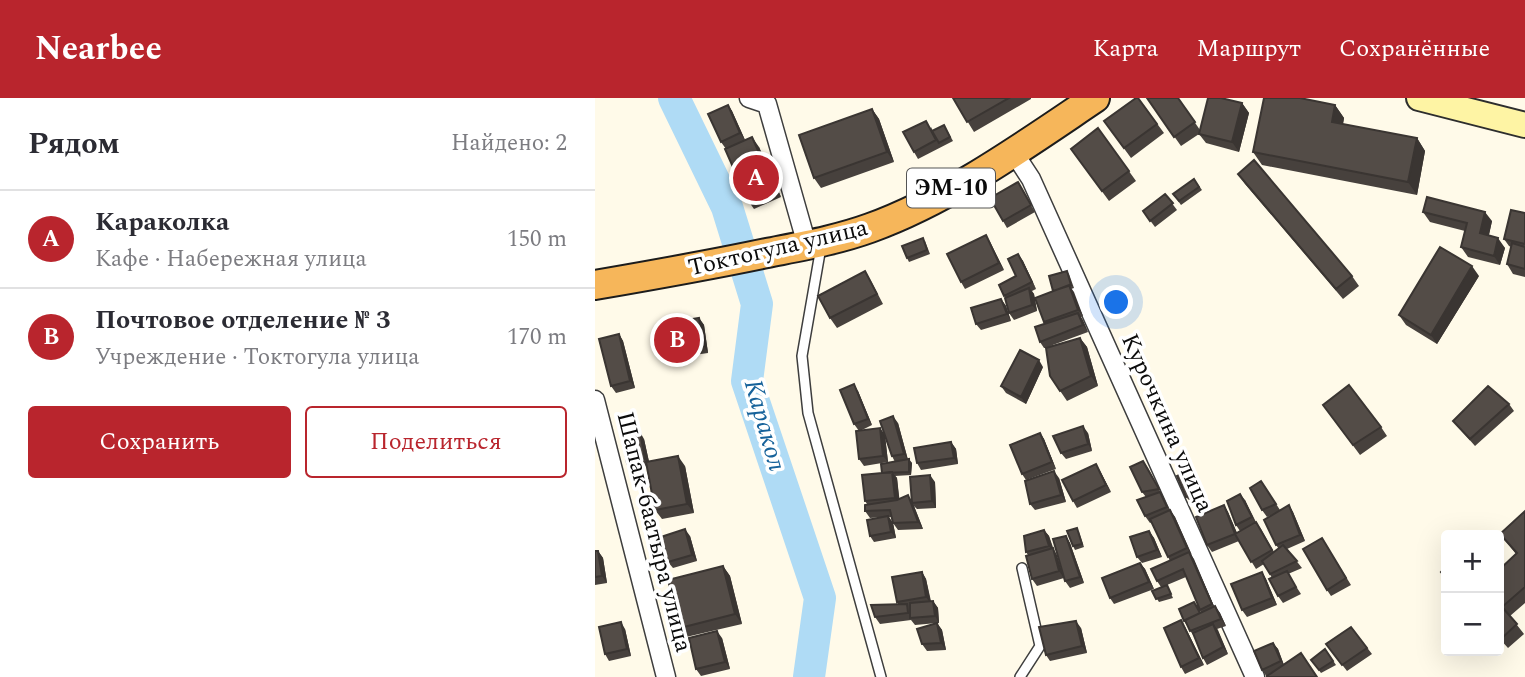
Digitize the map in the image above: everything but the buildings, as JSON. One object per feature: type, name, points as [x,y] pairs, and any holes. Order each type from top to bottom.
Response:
[{"type":"highway","name":"Токтогула улица","points":[[595,285],[807,245],[870,228],[913,210],[1014,153],[1095,98]]},
{"type":"main road","points":[[1419,98],[1525,125]]},
{"type":"street","points":[[749,98],[767,104],[807,245]]},
{"type":"street","name":"Курочкина улица","points":[[1014,153],[1031,179],[1255,677]]},
{"type":"street","name":"Шапак-баатыра улица","points":[[595,400],[666,677]]},
{"type":"lane","points":[[807,245],[801,356],[808,413],[881,677]]},
{"type":"lane","points":[[1020,677],[1040,646],[1022,568]]},
{"type":"waterway","name":"Каракол","points":[[674,98],[727,207],[757,304],[747,381],[820,598],[809,677]]},
{"type":"place","name":"Караколка","points":[[756,178]]},
{"type":"place","name":"Почтовое отделение № 3","points":[[677,340]]}]
